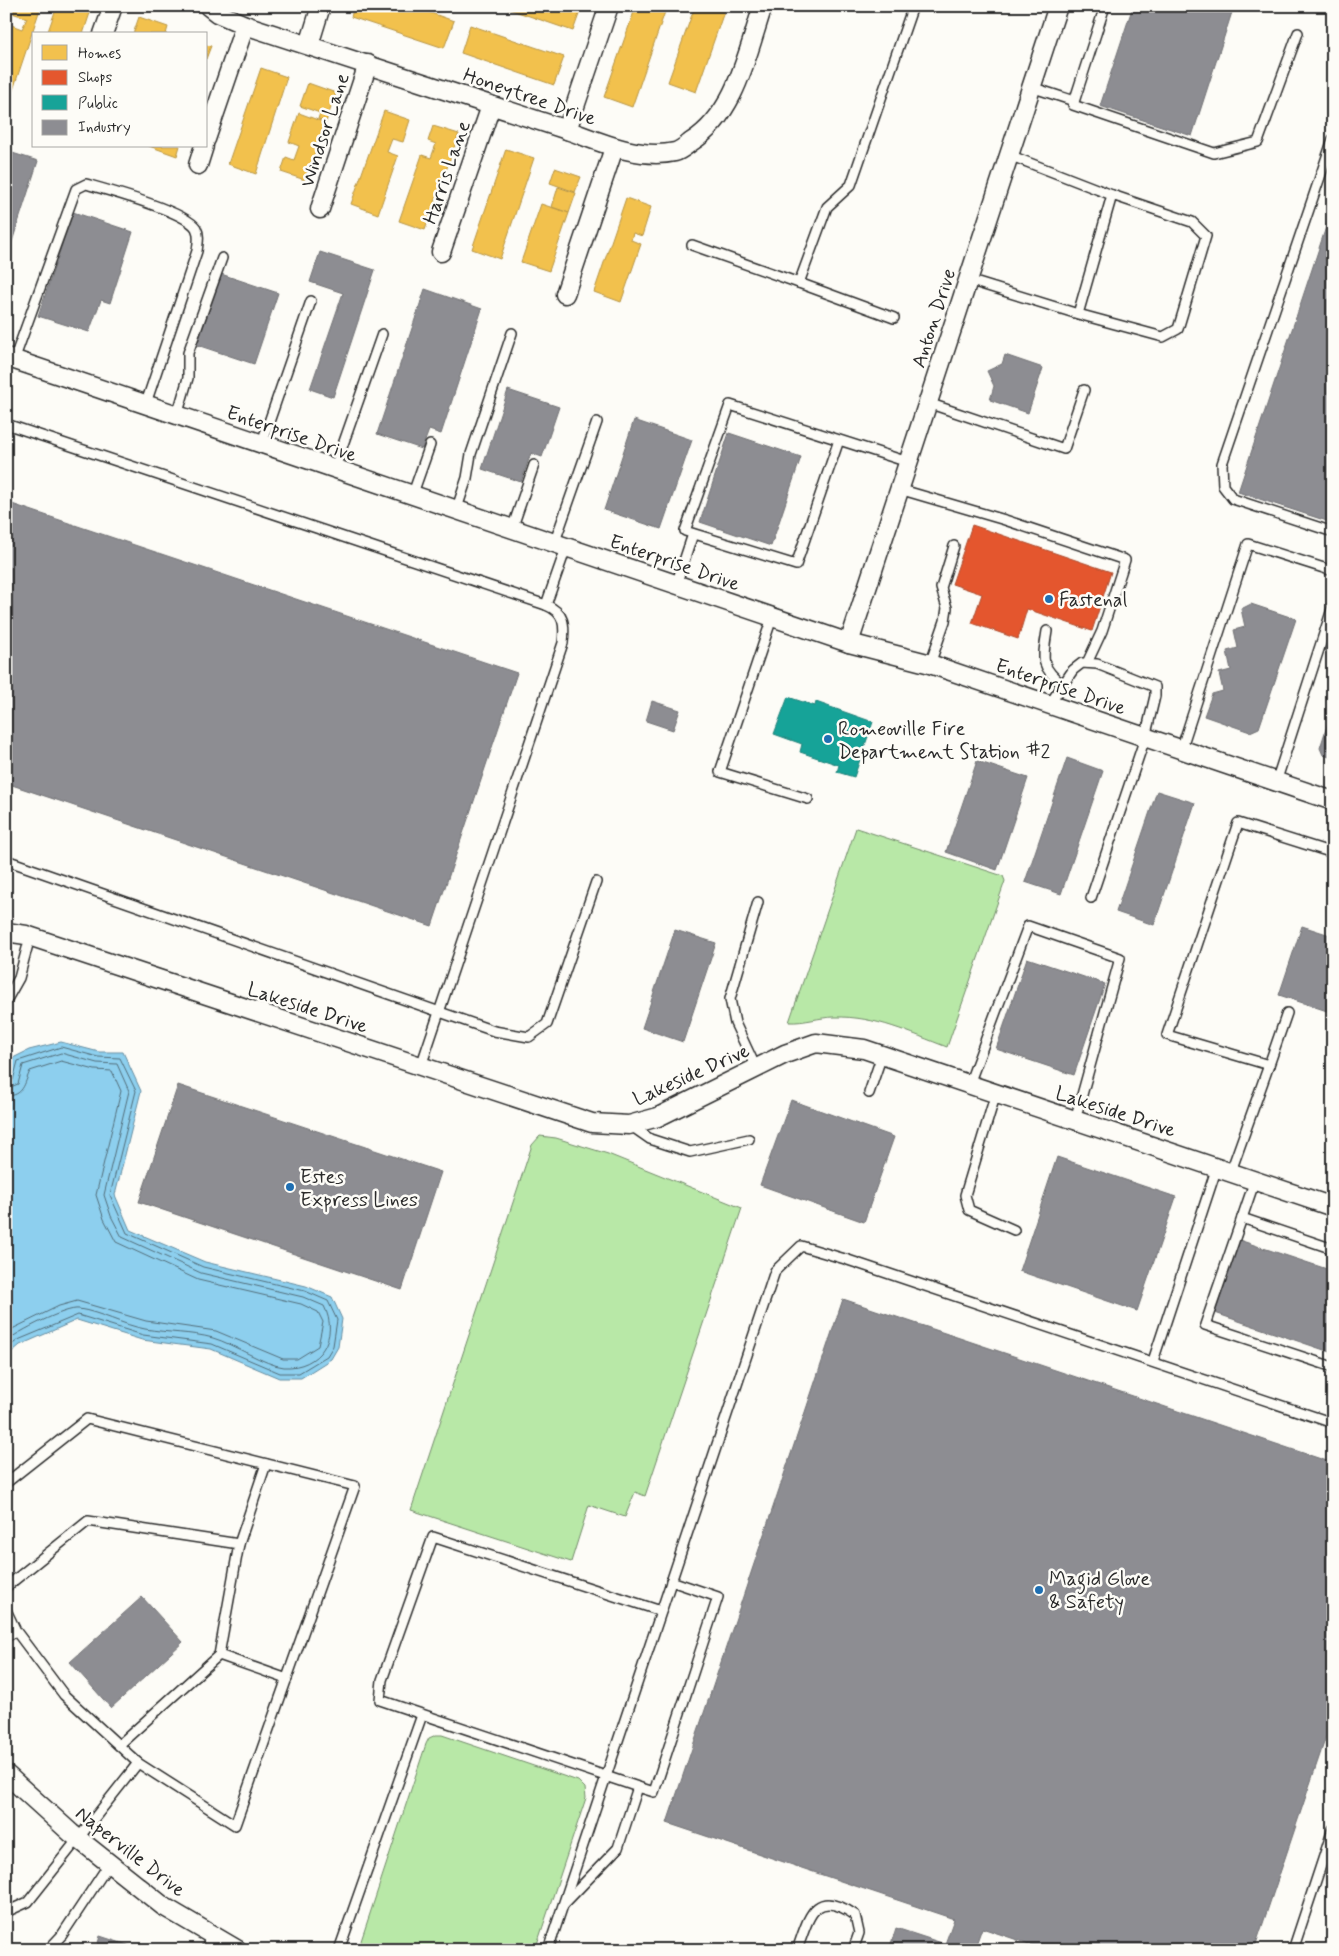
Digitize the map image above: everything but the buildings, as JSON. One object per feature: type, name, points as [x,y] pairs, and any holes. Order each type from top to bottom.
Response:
[{"type":"street","points":[[104,32],[113,6]]},
{"type":"street","name":"Honeytree Drive","points":[[208,6],[217,13],[245,25],[567,130],[614,148],[647,153],[676,152],[702,136],[721,116],[735,87],[763,6]]},
{"type":"street","points":[[309,45],[321,6]]},
{"type":"street","points":[[567,130],[609,6]]},
{"type":"street","name":"Anton Drive","points":[[849,644],[1058,6]]},
{"type":"street","points":[[208,133],[245,25]]},
{"type":"street","name":"Windsor Lane","points":[[320,209],[368,64]]},
{"type":"street","name":"Harris Lane","points":[[442,252],[491,106]]},
{"type":"street","points":[[198,165],[203,148]]},
{"type":"street","points":[[565,294],[614,148]]},
{"type":"street","name":"Enterprise Drive","points":[[10,359],[849,644],[930,664],[1333,801]]},
{"type":"street","name":"Lakeside Drive","points":[[6,932],[30,937],[592,1123],[630,1125],[658,1117],[756,1068],[816,1043],[864,1049],[1333,1206]]},
{"type":"street","name":"Naperville Drive","points":[[6,1774],[78,1839],[209,1942],[238,1950]]},
{"type":"lane","points":[[799,284],[827,207],[850,185],[913,6]]},
{"type":"lane","points":[[1105,6],[1073,105],[1214,152],[1258,142],[1298,33]]},
{"type":"lane","points":[[1031,87],[1074,101]]},
{"type":"lane","points":[[1333,139],[1222,464],[1223,486],[1233,499],[1333,532]]},
{"type":"lane","points":[[968,280],[1078,314],[1163,337],[1178,329],[1206,236],[1192,222],[1112,195],[1009,155]]},
{"type":"lane","points":[[10,359],[76,189],[86,184],[108,190],[179,215],[196,227],[198,236],[197,251],[145,406]]},
{"type":"lane","points":[[1078,314],[1112,195]]},
{"type":"lane","points":[[692,244],[894,318]]},
{"type":"lane","points":[[177,416],[188,378],[188,353],[222,258]]},
{"type":"lane","points":[[261,445],[311,301]]},
{"type":"lane","points":[[456,511],[467,478],[471,454],[512,333]]},
{"type":"lane","points":[[334,470],[382,334]]},
{"type":"lane","points":[[928,402],[1064,449],[1084,390]]},
{"type":"lane","points":[[839,440],[796,565],[685,531],[730,405],[908,462]]},
{"type":"lane","points":[[546,605],[560,546],[597,422]]},
{"type":"lane","points":[[6,424],[557,609],[565,623],[563,643],[421,1066]]},
{"type":"lane","points":[[412,496],[430,445]]},
{"type":"lane","points":[[512,530],[534,465]]},
{"type":"lane","points":[[900,489],[969,512],[1005,520],[1125,560],[1102,631],[1087,663]]},
{"type":"lane","points":[[676,585],[693,534]]},
{"type":"lane","points":[[1181,750],[1248,544],[1333,571]]},
{"type":"lane","points":[[930,664],[945,621],[947,608],[941,588],[954,546]]},
{"type":"lane","points":[[1276,782],[1333,606]]},
{"type":"lane","points":[[772,618],[720,772],[808,800]]},
{"type":"lane","points":[[1047,631],[1043,664],[1049,674],[1062,684]]},
{"type":"lane","points":[[1049,705],[1062,684],[1073,670],[1082,663],[1097,664],[1155,688],[1155,696],[1145,738],[1091,898]]},
{"type":"lane","points":[[1269,1065],[1167,1035],[1238,823],[1333,853]]},
{"type":"lane","points":[[6,860],[494,1031],[529,1037],[547,1024],[596,882]]},
{"type":"lane","points":[[756,1068],[735,1023],[730,999],[758,902]]},
{"type":"lane","points":[[970,1084],[1028,926],[1120,958],[1075,1120]]},
{"type":"lane","points":[[6,1001],[19,978],[30,937]]},
{"type":"lane","points":[[1153,1361],[1224,1169],[1269,1065],[1287,1013]]},
{"type":"lane","points":[[869,1093],[882,1055]]},
{"type":"lane","points":[[996,1093],[965,1195],[969,1210],[1014,1230]]},
{"type":"lane","points":[[630,1125],[650,1139],[690,1152],[749,1139]]},
{"type":"lane","points":[[1255,1180],[1206,1325],[1333,1367]]},
{"type":"lane","points":[[1242,1218],[1333,1249]]},
{"type":"lane","points":[[548,1950],[775,1271],[801,1246],[1153,1361],[1333,1423]]},
{"type":"lane","points":[[6,1483],[87,1419],[355,1486],[236,1825],[138,1762],[64,1695],[16,1631],[6,1610]]},
{"type":"lane","points":[[119,1745],[219,1655],[239,1544],[266,1464]]},
{"type":"lane","points":[[6,1587],[88,1521],[239,1544]]},
{"type":"lane","points":[[661,1611],[433,1536],[382,1680],[380,1700],[654,1792],[718,1597],[671,1581]]},
{"type":"lane","points":[[6,1636],[16,1631]]},
{"type":"lane","points":[[219,1655],[287,1679]]},
{"type":"lane","points":[[339,1950],[422,1715]]},
{"type":"lane","points":[[6,1912],[28,1902],[138,1762]]},
{"type":"lane","points":[[562,1906],[618,1848],[638,1787]]},
{"type":"lane","points":[[1293,1950],[1333,1829]]},
{"type":"lane","points":[[48,1950],[62,1935],[109,1864]]},
{"type":"lane","points":[[798,1949],[810,1912],[824,1904],[842,1906],[855,1915],[859,1933],[853,1950]]},
{"type":"green space","points":[[856,828],[1003,876],[1005,881],[947,1047],[892,1026],[864,1019],[835,1017],[789,1022]]},
{"type":"green space","points":[[540,1136],[556,1138],[608,1154],[742,1208],[645,1496],[635,1492],[625,1517],[589,1505],[571,1562],[411,1510],[532,1145]]},
{"type":"green space","points":[[442,1735],[578,1781],[585,1788],[586,1798],[535,1950],[358,1950],[426,1744],[429,1738]]},
{"type":"water","points":[[61,1042],[99,1052],[123,1052],[141,1091],[115,1195],[130,1230],[205,1262],[306,1286],[332,1297],[342,1319],[338,1347],[331,1359],[301,1378],[279,1378],[211,1349],[142,1340],[77,1320],[20,1345],[6,1357],[6,1089],[13,1058],[29,1050]]},
{"type":"place","name":"Fastenal","points":[[1049,599]]},
{"type":"place","name":"Romeoville Fire Department Station #2","points":[[828,739]]},
{"type":"place","name":"Estes Express Lines","points":[[290,1187]]},
{"type":"place","name":"Magid Glove & Safety","points":[[1039,1590]]}]
